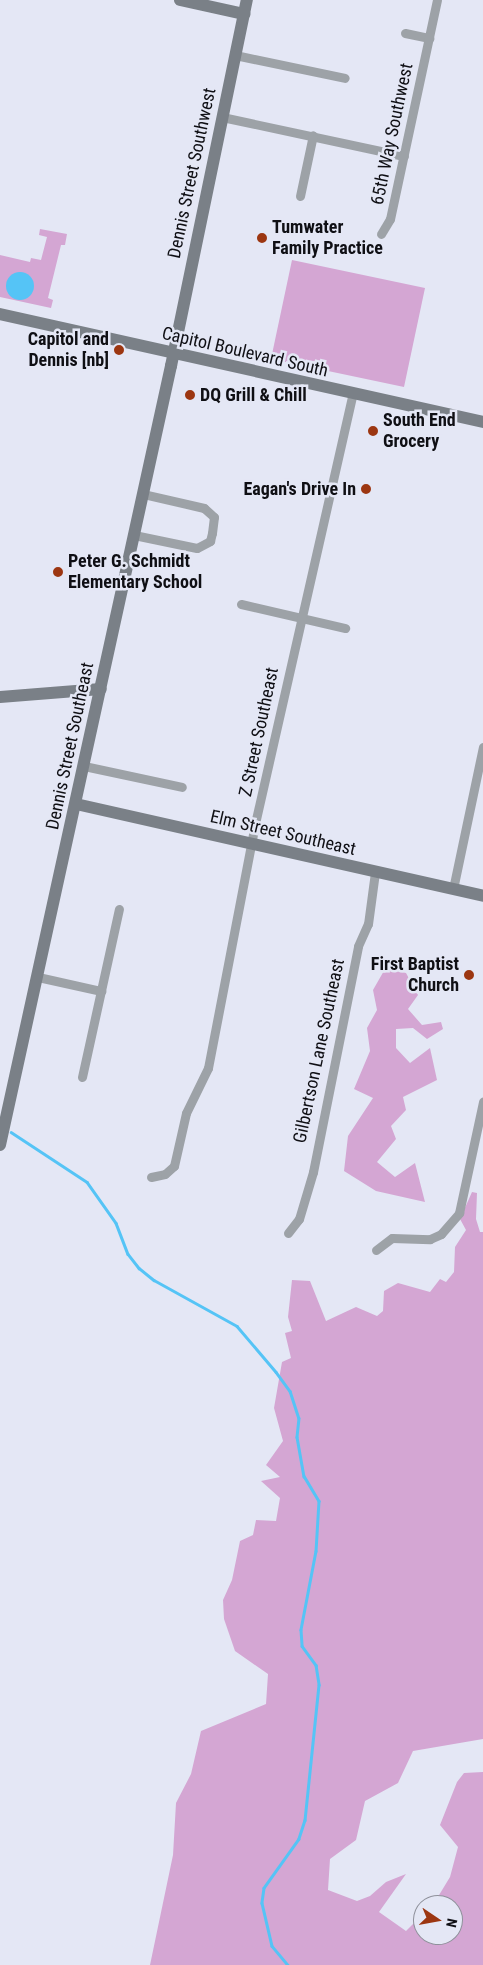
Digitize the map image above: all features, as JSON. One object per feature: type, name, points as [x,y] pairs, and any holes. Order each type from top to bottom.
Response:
[{"type":"street","points":[[180,0],[244,14]]},
{"type":"street","name":"Dennis Street Southwest","points":[[174,354],[247,0]]},
{"type":"street","name":"65th Way Southwest","points":[[381,234],[390,219],[437,0]]},
{"type":"street","points":[[405,33],[429,38]]},
{"type":"street","points":[[235,55],[345,78]]},
{"type":"street","points":[[222,116],[404,156]]},
{"type":"street","points":[[300,196],[313,135]]},
{"type":"street","name":"Capitol Boulevard South","points":[[0,314],[483,422]]},
{"type":"street","name":"Dennis Street Southeast","points":[[0,1146],[174,354]]},
{"type":"street","name":"Z Street Southeast","points":[[151,1177],[165,1174],[174,1166],[186,1114],[208,1068],[251,844],[300,617],[353,394]]},
{"type":"street","points":[[134,535],[197,548],[210,541],[212,533],[214,517],[204,508],[143,494]]},
{"type":"street","points":[[241,604],[345,628]]},
{"type":"street","points":[[0,697],[101,688]]},
{"type":"street","points":[[453,889],[483,747]]},
{"type":"street","points":[[84,766],[182,787]]},
{"type":"street","name":"Elm Street Southeast","points":[[76,804],[483,896]]},
{"type":"street","name":"Gilbertson Lane Southeast","points":[[288,1233],[298,1219],[313,1172],[358,946],[368,924],[375,872]]},
{"type":"street","points":[[82,1076],[119,909]]},
{"type":"street","points":[[38,977],[101,991]]},
{"type":"street","points":[[376,1250],[392,1238],[430,1239],[441,1234],[462,1205],[483,1102]]},
{"type":"shaded area","points":[[40,229],[67,234],[65,245],[61,245],[48,298],[53,300],[51,308],[0,297],[0,255],[30,262],[31,258],[41,260],[47,237],[39,235]]},
{"type":"shaded area","points":[[292,260],[425,288],[404,387],[271,359]]},
{"type":"shaded area","points":[[385,969],[406,973],[418,995],[408,1009],[422,1025],[441,1022],[443,1029],[427,1039],[413,1028],[396,1029],[396,1048],[410,1063],[430,1048],[437,1080],[403,1097],[406,1110],[391,1126],[396,1139],[377,1162],[395,1177],[415,1163],[425,1202],[376,1191],[344,1171],[348,1136],[373,1098],[354,1089],[370,1051],[367,1028],[377,1010],[373,990]]},
{"type":"shaded area","points":[[472,1192],[477,1193],[476,1219],[480,1232],[483,1232],[483,1739],[413,1751],[398,1783],[365,1801],[356,1840],[330,1859],[328,1890],[357,1901],[370,1896],[386,1882],[406,1874],[379,1912],[406,1931],[413,1924],[413,1945],[463,1945],[463,1895],[439,1895],[450,1877],[458,1847],[440,1825],[457,1782],[464,1773],[483,1772],[483,1965],[150,1965],[173,1855],[176,1803],[191,1774],[201,1731],[266,1704],[268,1674],[235,1651],[224,1619],[223,1600],[232,1580],[240,1541],[253,1535],[256,1520],[276,1521],[280,1498],[261,1481],[280,1477],[266,1465],[283,1441],[274,1408],[282,1362],[291,1358],[285,1333],[292,1331],[288,1317],[292,1280],[310,1281],[326,1321],[356,1307],[377,1316],[383,1311],[384,1291],[398,1283],[430,1292],[440,1279],[446,1282],[454,1272],[455,1247],[466,1230],[460,1219]]},
{"type":"water","points":[[20,272],[30,276],[34,286],[30,296],[20,300],[10,296],[6,286],[10,276]]},
{"type":"waterway","points":[[11,1132],[87,1182],[116,1223],[128,1254],[139,1268],[154,1280],[237,1326],[290,1391],[299,1418],[297,1437],[304,1476],[319,1501],[316,1551],[301,1630],[302,1646],[316,1665],[319,1685],[305,1820],[299,1839],[264,1888],[262,1903],[272,1946],[288,1965]]},
{"type":"place","name":"Tumwater Family Practice","points":[[262,238]]},
{"type":"place","name":"Capitol and Dennis [nb]","points":[[119,350]]},
{"type":"place","name":"DQ Grill & Chill","points":[[190,395]]},
{"type":"place","name":"South End Grocery","points":[[373,431]]},
{"type":"place","name":"Eagan's Drive In","points":[[366,489]]},
{"type":"place","name":"Peter G. Schmidt Elementary School","points":[[58,572]]},
{"type":"place","name":"First Baptist Church","points":[[469,975]]}]
